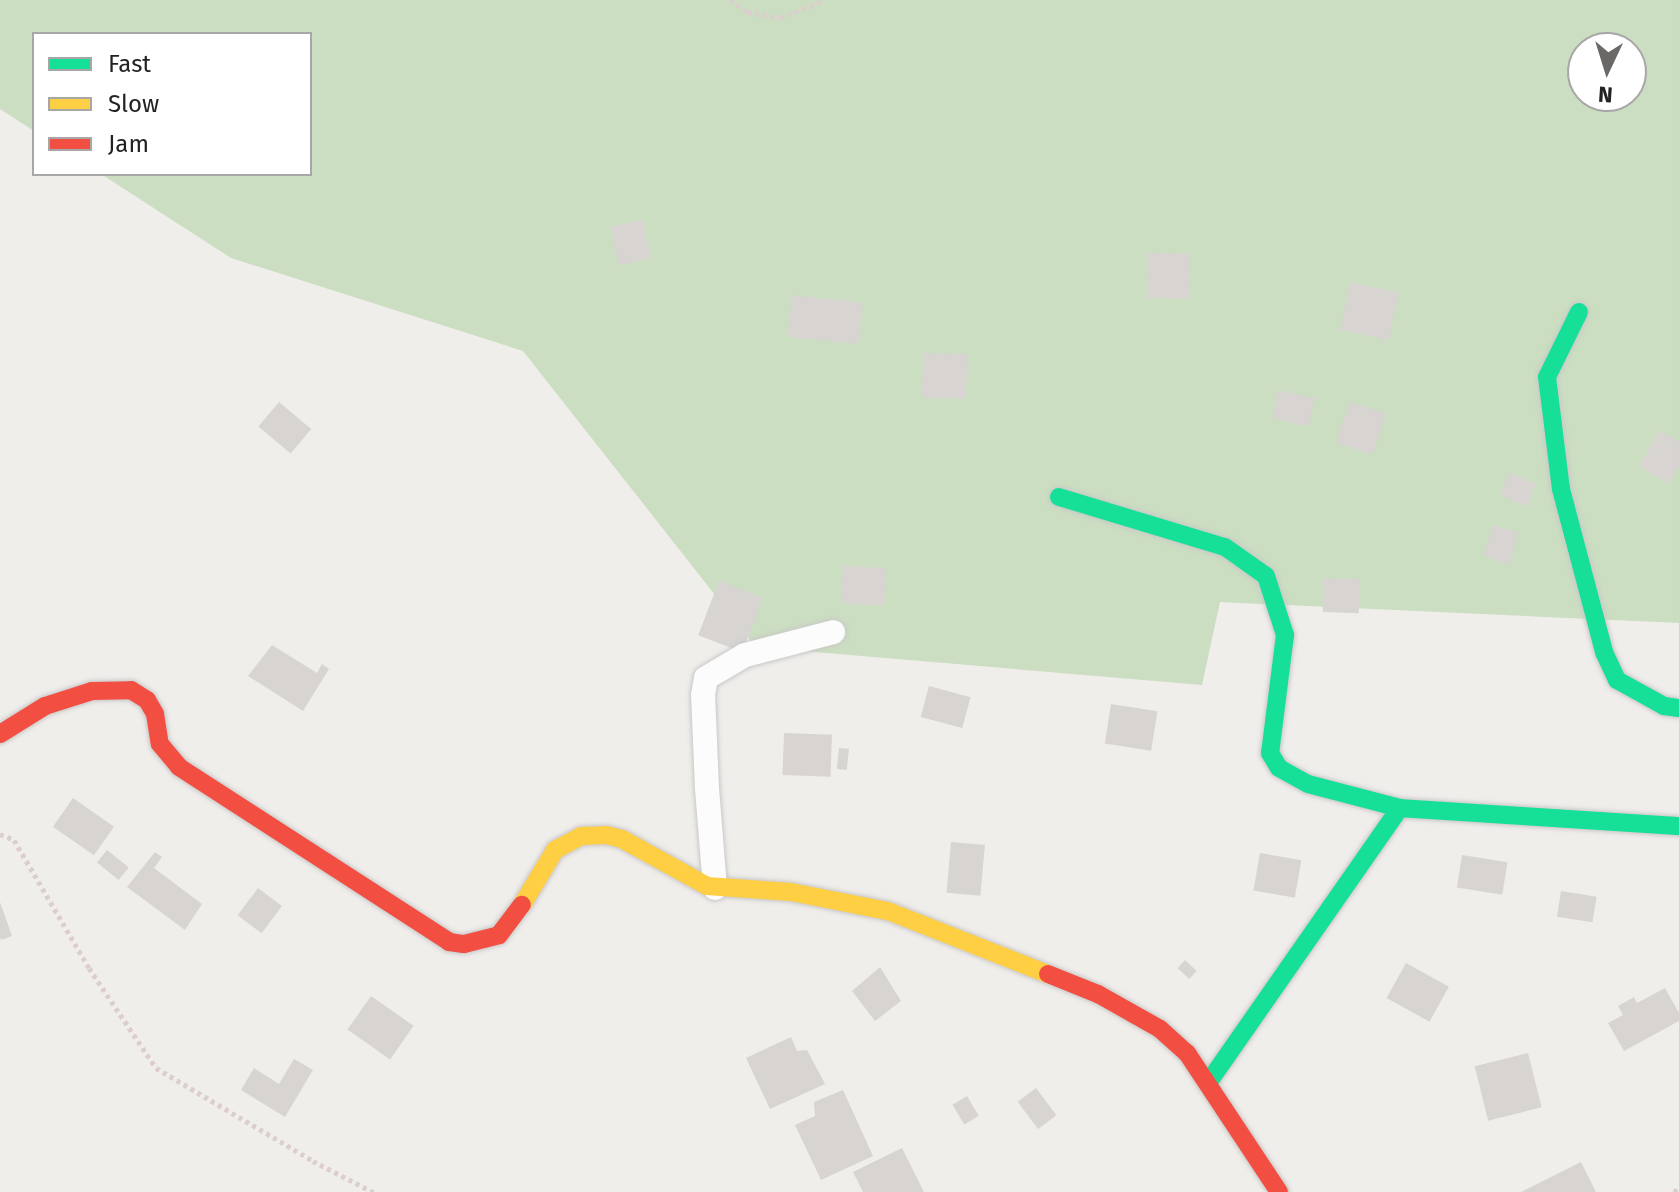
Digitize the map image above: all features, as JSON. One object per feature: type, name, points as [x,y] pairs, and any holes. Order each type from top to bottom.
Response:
[{"type":"street","points":[[1579,312],[1547,377],[1561,489],[1604,652],[1617,680],[1664,706],[1679,708]]},
{"type":"street","points":[[1059,497],[1225,547],[1266,576],[1285,635],[1270,753],[1279,768],[1308,784],[1400,808],[1679,826]]},
{"type":"street","points":[[715,888],[703,695],[706,678],[745,655],[833,632]]},
{"type":"street","points":[[0,734],[45,706],[92,691],[131,690],[147,700],[155,714],[160,744],[179,767],[449,942],[464,944],[499,935],[515,916],[555,850],[581,836],[606,835],[622,839],[715,888],[791,892],[888,911],[984,946],[1098,994],[1160,1029],[1187,1053],[1279,1192]]},
{"type":"street","points":[[1208,1083],[1400,808]]},
{"type":"path","points":[[730,0],[747,12],[780,18],[825,0]]},
{"type":"path","points":[[0,834],[14,840],[89,968],[156,1068],[313,1161],[373,1192]]},
{"type":"path","points":[[1674,1192],[1679,1188]]},
{"type":"green space","points":[[0,0],[1679,0],[1679,623],[1220,602],[1202,685],[756,647],[523,351],[231,258],[104,176],[312,176],[312,32],[32,32],[32,130],[0,109]]},
{"type":"building","points":[[642,219],[652,258],[620,266],[610,227]]},
{"type":"building","points":[[1148,253],[1190,254],[1189,299],[1147,298]]},
{"type":"building","points":[[1350,282],[1399,292],[1389,340],[1340,330]]},
{"type":"building","points":[[792,295],[863,302],[858,344],[788,337]]},
{"type":"building","points":[[923,353],[967,354],[966,399],[922,398]]},
{"type":"building","points":[[1278,390],[1315,398],[1309,426],[1272,418]]},
{"type":"building","points":[[279,402],[311,429],[291,454],[258,427]]},
{"type":"building","points":[[1349,402],[1385,413],[1373,454],[1336,443]]},
{"type":"building","points":[[1660,430],[1679,442],[1679,466],[1668,484],[1639,466]]},
{"type":"building","points":[[1509,473],[1536,484],[1527,506],[1500,495]]},
{"type":"building","points":[[1493,525],[1519,533],[1509,564],[1483,557]]},
{"type":"building","points":[[843,566],[886,568],[884,605],[841,603]]},
{"type":"building","points":[[1324,578],[1360,579],[1359,613],[1323,612]]},
{"type":"building","points":[[719,581],[763,598],[742,652],[698,635]]},
{"type":"building","points":[[272,645],[317,673],[322,664],[329,669],[303,711],[248,676]]},
{"type":"building","points":[[929,686],[971,697],[962,728],[921,717]]},
{"type":"building","points":[[1111,704],[1157,711],[1151,751],[1105,744]]},
{"type":"building","points":[[784,733],[832,735],[831,777],[783,775]]},
{"type":"building","points":[[839,748],[849,749],[847,770],[837,769]]},
{"type":"building","points":[[73,798],[114,827],[94,855],[53,827]]},
{"type":"building","points":[[951,842],[985,845],[980,896],[947,893]]},
{"type":"building","points":[[107,850],[129,868],[119,880],[97,862]]},
{"type":"building","points":[[155,852],[162,857],[154,868],[202,904],[185,930],[127,887]]},
{"type":"building","points":[[1260,853],[1301,860],[1295,898],[1253,890]]},
{"type":"building","points":[[1462,855],[1507,862],[1502,895],[1457,888]]},
{"type":"building","points":[[258,888],[282,906],[261,933],[238,915]]},
{"type":"building","points":[[1561,891],[1597,897],[1592,922],[1557,917]]},
{"type":"building","points":[[0,902],[12,936],[1,940],[0,937]]},
{"type":"building","points":[[1185,960],[1197,971],[1189,979],[1177,968]]},
{"type":"building","points":[[1406,963],[1449,987],[1429,1022],[1387,998]]},
{"type":"building","points":[[880,967],[901,1001],[875,1021],[852,991]]},
{"type":"building","points":[[1665,988],[1679,1013],[1679,1021],[1624,1051],[1608,1023],[1623,1015],[1618,1006],[1634,997],[1637,1003]]},
{"type":"building","points":[[371,996],[414,1026],[390,1059],[347,1030]]},
{"type":"building","points":[[791,1037],[797,1051],[807,1050],[825,1084],[770,1109],[746,1058]]},
{"type":"building","points":[[1528,1053],[1542,1107],[1488,1121],[1475,1066]]},
{"type":"building","points":[[294,1059],[313,1070],[285,1117],[241,1090],[254,1068],[279,1084]]},
{"type":"building","points":[[1036,1088],[1056,1115],[1038,1129],[1018,1102]]},
{"type":"building","points":[[843,1090],[873,1156],[821,1180],[795,1125],[815,1116],[814,1102]]},
{"type":"building","points":[[967,1096],[979,1116],[964,1124],[952,1105]]},
{"type":"building","points":[[902,1148],[924,1192],[863,1192],[853,1172]]},
{"type":"building","points":[[1581,1162],[1596,1192],[1521,1192]]},
{"type":"traffic: fast","points":[[1579,312],[1547,377],[1561,489],[1604,652],[1617,680],[1664,706],[1679,708]]},
{"type":"traffic: fast","points":[[1059,497],[1225,547],[1266,576],[1285,635],[1270,753],[1279,768],[1308,784],[1400,808]]},
{"type":"traffic: fast","points":[[1208,1083],[1400,808],[1679,826]]},
{"type":"traffic: slow","points":[[522,905],[555,850],[581,836],[606,835],[622,839],[707,886],[791,892],[888,911],[1048,974]]},
{"type":"traffic: jam","points":[[0,734],[45,706],[92,691],[131,690],[147,700],[155,714],[160,744],[179,767],[449,942],[464,944],[499,935],[522,905]]},
{"type":"traffic: jam","points":[[1048,974],[1098,994],[1160,1029],[1187,1053],[1279,1192]]}]
